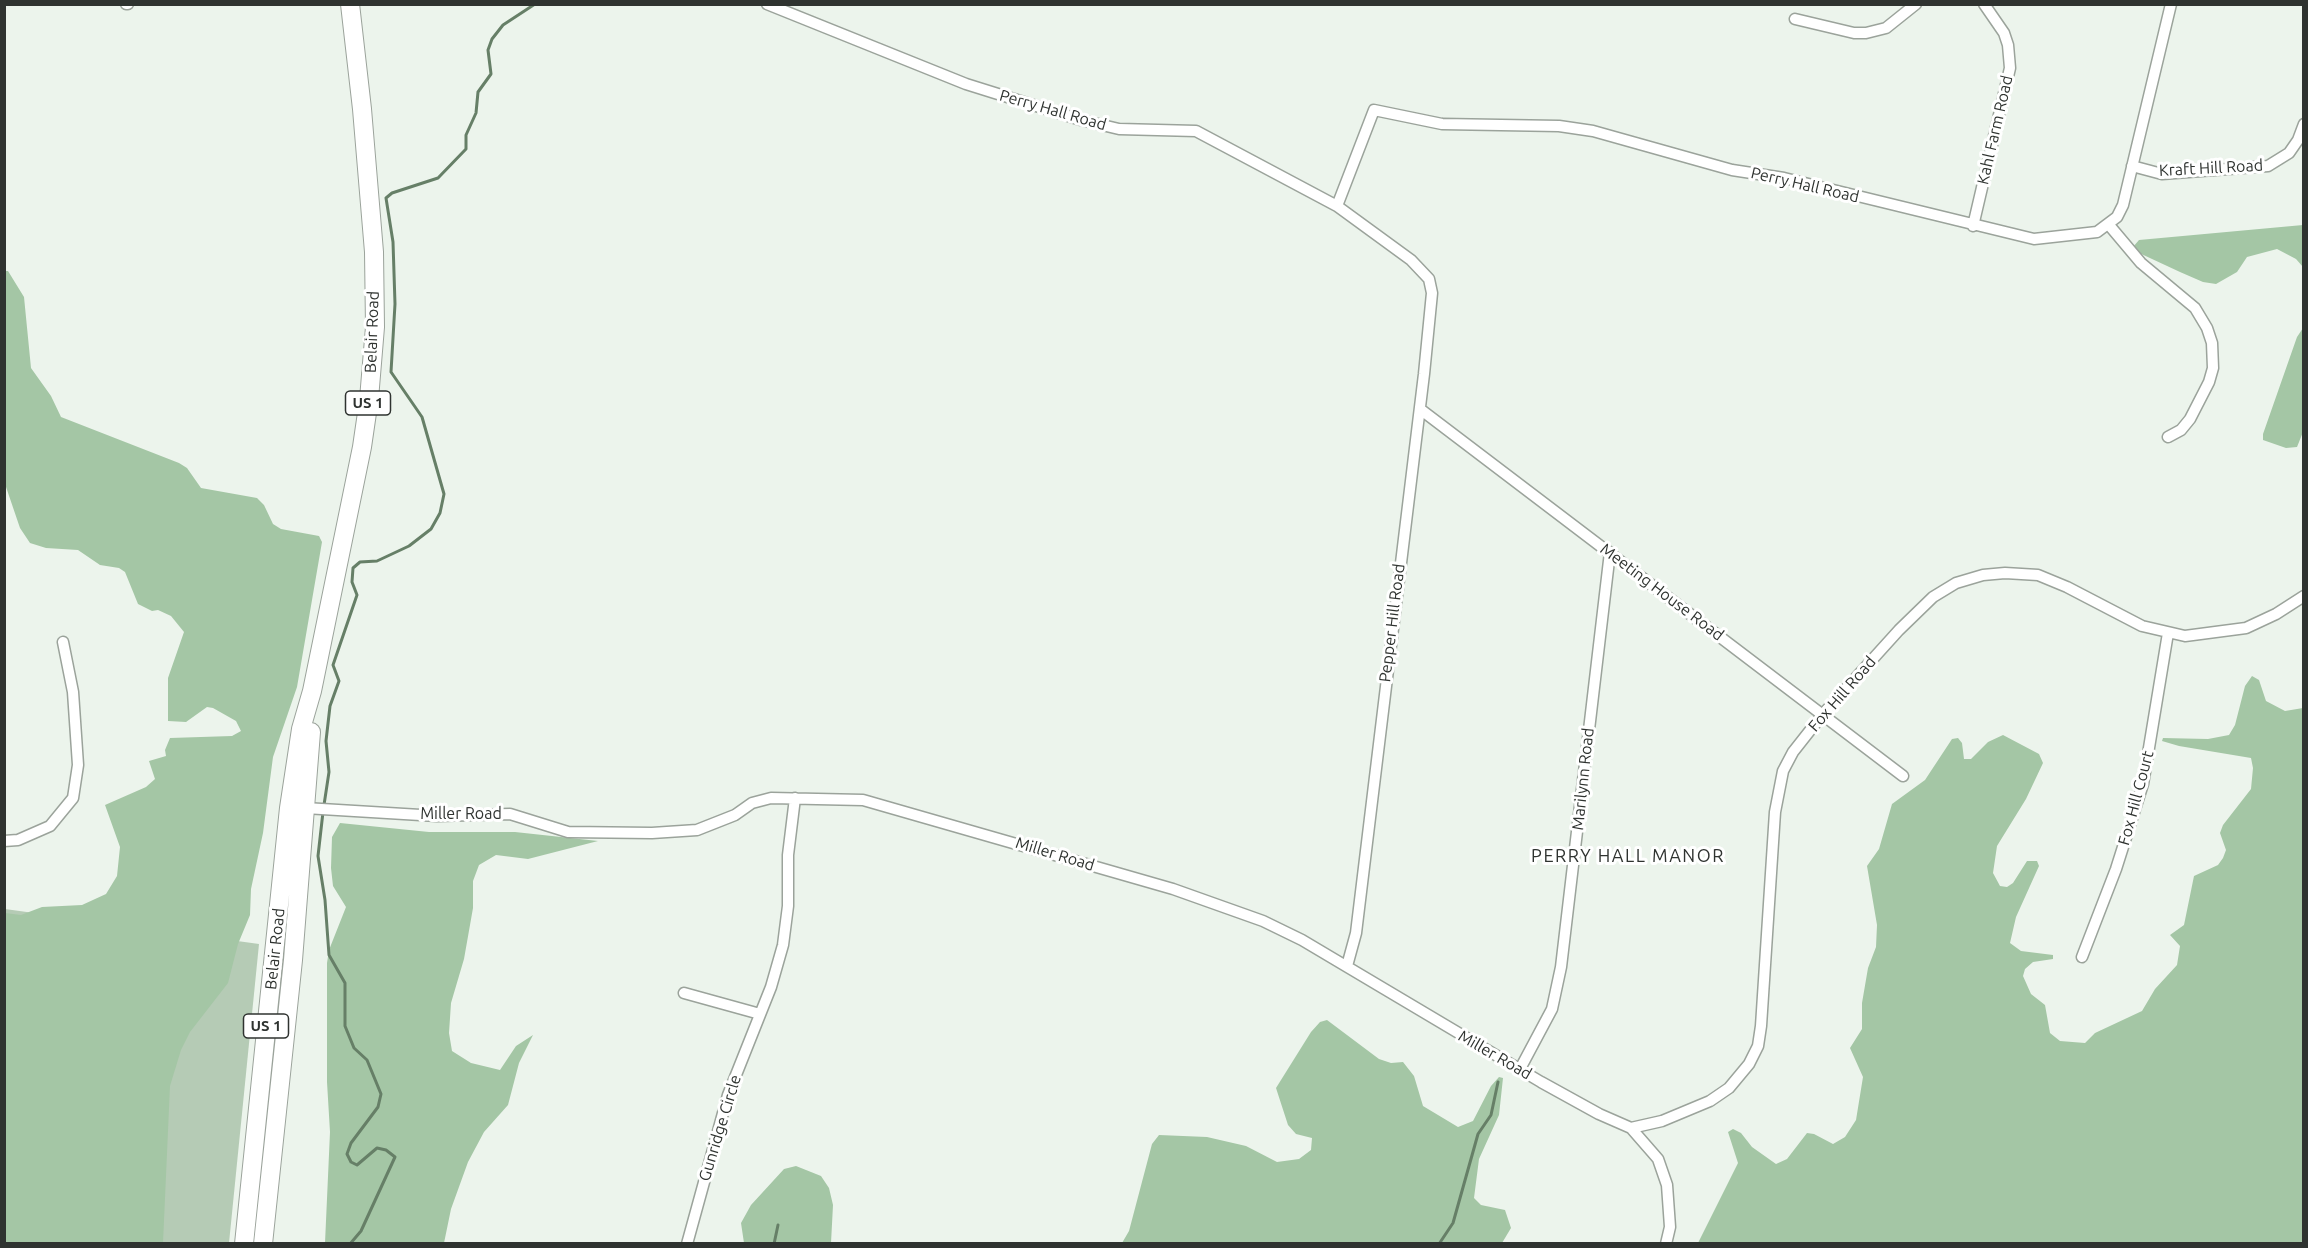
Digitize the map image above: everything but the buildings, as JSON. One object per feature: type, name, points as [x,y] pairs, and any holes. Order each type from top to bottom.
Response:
[{"type":"highway","name":"Belair Road","points":[[263,1244],[310,808],[301,729],[312,691],[362,447],[375,327],[369,185],[350,4]]},
{"type":"highway","name":"Belair Road","points":[[243,1244],[310,808]]},
{"type":"street","name":"Perry Hall Road","points":[[766,4],[966,84],[1081,120],[1119,129],[1196,131],[1337,206],[1411,260],[1429,279]]},
{"type":"street","points":[[1795,19],[1854,33],[1866,33],[1886,28],[1916,4]]},
{"type":"street","name":"Kahl Farm Road","points":[[1973,226],[2010,68],[2008,45],[2004,33],[1984,4]]},
{"type":"street","points":[[2168,437],[2181,430],[2190,419],[2209,382],[2213,368],[2212,343],[2207,328],[2195,308],[2141,263],[2109,225],[2117,217],[2123,205],[2171,4]]},
{"type":"street","name":"Perry Hall Road","points":[[1337,206],[1374,110],[1442,124],[1558,126],[1593,131],[1732,170],[1784,178],[1973,226],[2034,239],[2097,232],[2109,225]]},
{"type":"street","name":"Kraft Hill Road","points":[[2132,166],[2162,174],[2268,166],[2289,153],[2298,140],[2304,124]]},
{"type":"street","name":"Pepper Hill Road","points":[[1347,966],[1356,933],[1420,409],[1432,293],[1429,279]]},
{"type":"street","name":"Meeting House Road","points":[[1420,409],[1904,776]]},
{"type":"street","name":"Marilynn Road","points":[[1520,1069],[1552,1009],[1561,967],[1610,552]]},
{"type":"street","name":"Fox Hill Road","points":[[1631,1128],[1662,1121],[1710,1101],[1740,1076],[1758,1046],[1778,788],[1793,752],[1823,714],[1899,630],[1933,597],[1956,583],[1983,575],[2005,573],[2038,575],[2082,594],[2142,626],[2185,636],[2246,628],[2276,614],[2304,596]]},
{"type":"street","name":"Fox Hill Court","points":[[2082,957],[2120,858],[2143,784],[2168,633]]},
{"type":"street","points":[[4,841],[18,840],[50,826],[73,798],[78,765],[73,692],[63,642]]},
{"type":"street","name":"Miller Road","points":[[310,808],[437,816],[510,814],[568,832],[683,832],[711,825],[752,803],[771,798],[863,800],[1173,889],[1263,921],[1347,966],[1599,1114],[1631,1128],[1658,1158],[1667,1185],[1670,1227],[1666,1244]]},
{"type":"street","name":"Gunridge Circle","points":[[687,1244],[728,1095],[760,1014],[783,945],[788,906],[788,855],[795,798]]},
{"type":"street","points":[[684,993],[760,1014]]},
{"type":"green space","points":[[2303,225],[2303,267],[2296,259],[2277,249],[2247,257],[2237,272],[2216,284],[2203,282],[2180,272],[2137,252],[2133,247],[2139,240]]},
{"type":"green space","points":[[5,271],[8,271],[24,297],[31,368],[51,396],[61,417],[179,463],[187,468],[201,488],[257,498],[264,505],[273,524],[281,529],[319,536],[322,542],[297,687],[273,757],[263,833],[251,889],[250,915],[238,944],[228,983],[190,1032],[181,1050],[170,1086],[163,1243],[5,1243],[5,913],[21,915],[42,907],[82,905],[106,894],[117,876],[120,847],[105,805],[146,787],[155,779],[149,761],[166,756],[165,750],[170,738],[232,736],[241,731],[236,721],[207,707],[186,722],[168,721],[168,678],[184,632],[171,616],[138,604],[125,572],[119,568],[100,565],[78,550],[46,548],[30,543],[20,528],[5,484]]},
{"type":"green space","points":[[2303,328],[2303,432],[2297,447],[2286,448],[2263,440],[2263,434],[2297,337]]},
{"type":"green space","points":[[2252,676],[2259,680],[2266,701],[2285,711],[2303,708],[2303,1243],[1698,1243],[1738,1163],[1728,1132],[1733,1129],[1741,1133],[1752,1147],[1776,1164],[1787,1159],[1807,1133],[1814,1134],[1833,1144],[1845,1137],[1856,1120],[1863,1077],[1850,1048],[1862,1029],[1862,1003],[1868,968],[1876,947],[1877,925],[1867,866],[1879,849],[1892,804],[1925,780],[1952,739],[1958,738],[1962,743],[1964,759],[1971,759],[1988,742],[2003,735],[2039,754],[2043,763],[2026,799],[1997,846],[1993,873],[2000,886],[2007,887],[2013,883],[2027,861],[2037,861],[2039,866],[2016,917],[2010,943],[2021,951],[2053,955],[2053,959],[2033,962],[2025,969],[2023,976],[2031,994],[2045,1005],[2050,1033],[2060,1041],[2085,1043],[2095,1033],[2142,1011],[2155,989],[2177,965],[2180,946],[2170,935],[2184,925],[2194,876],[2218,865],[2223,858],[2226,850],[2220,833],[2223,825],[2251,789],[2253,768],[2251,758],[2179,746],[2162,741],[2163,738],[2208,739],[2229,735],[2235,725],[2245,686]]},
{"type":"green space","points":[[340,823],[429,832],[515,832],[598,841],[528,859],[496,855],[479,865],[473,881],[473,908],[464,959],[451,1003],[449,1033],[452,1051],[471,1063],[500,1070],[516,1046],[533,1035],[519,1063],[508,1105],[484,1132],[468,1162],[451,1209],[444,1243],[325,1243],[330,1132],[327,1082],[327,963],[329,950],[346,907],[333,886],[331,868],[332,837]]},
{"type":"green space","points":[[5,909],[259,944],[229,1243],[5,1244]]},
{"type":"green space","points":[[1327,1020],[1379,1059],[1391,1063],[1403,1062],[1414,1076],[1423,1106],[1458,1127],[1473,1121],[1491,1086],[1499,1077],[1503,1078],[1499,1115],[1479,1159],[1474,1198],[1481,1205],[1505,1210],[1511,1228],[1502,1243],[1122,1243],[1129,1231],[1152,1144],[1159,1135],[1207,1137],[1246,1146],[1277,1162],[1299,1159],[1311,1150],[1312,1138],[1296,1134],[1288,1125],[1276,1088],[1311,1032],[1320,1022]]},
{"type":"green space","points":[[796,1166],[821,1176],[829,1188],[833,1205],[831,1243],[744,1243],[741,1223],[751,1205],[784,1169]]},
{"type":"waterway","points":[[324,805],[329,772],[326,741],[330,706],[339,681],[333,665],[357,595],[352,582],[353,568],[360,562],[377,561],[409,546],[431,529],[440,513],[444,494],[422,417],[391,372],[395,304],[393,242],[386,198],[392,193],[438,178],[466,149],[466,135],[476,113],[478,92],[491,74],[488,50],[492,39],[503,25],[535,4]]},
{"type":"waterway","points":[[323,812],[318,856],[325,900],[329,955],[345,983],[345,1026],[354,1048],[367,1060],[381,1094],[378,1107],[351,1143],[347,1154],[351,1162],[357,1165],[377,1148],[386,1150],[395,1157],[361,1231],[350,1244]]},
{"type":"waterway","points":[[1439,1244],[1453,1223],[1478,1134],[1491,1115],[1498,1082]]},
{"type":"waterway","points":[[774,1244],[778,1225]]},
{"type":"district","name":"PERRY HALL MANOR","points":[[1628,856]]}]
